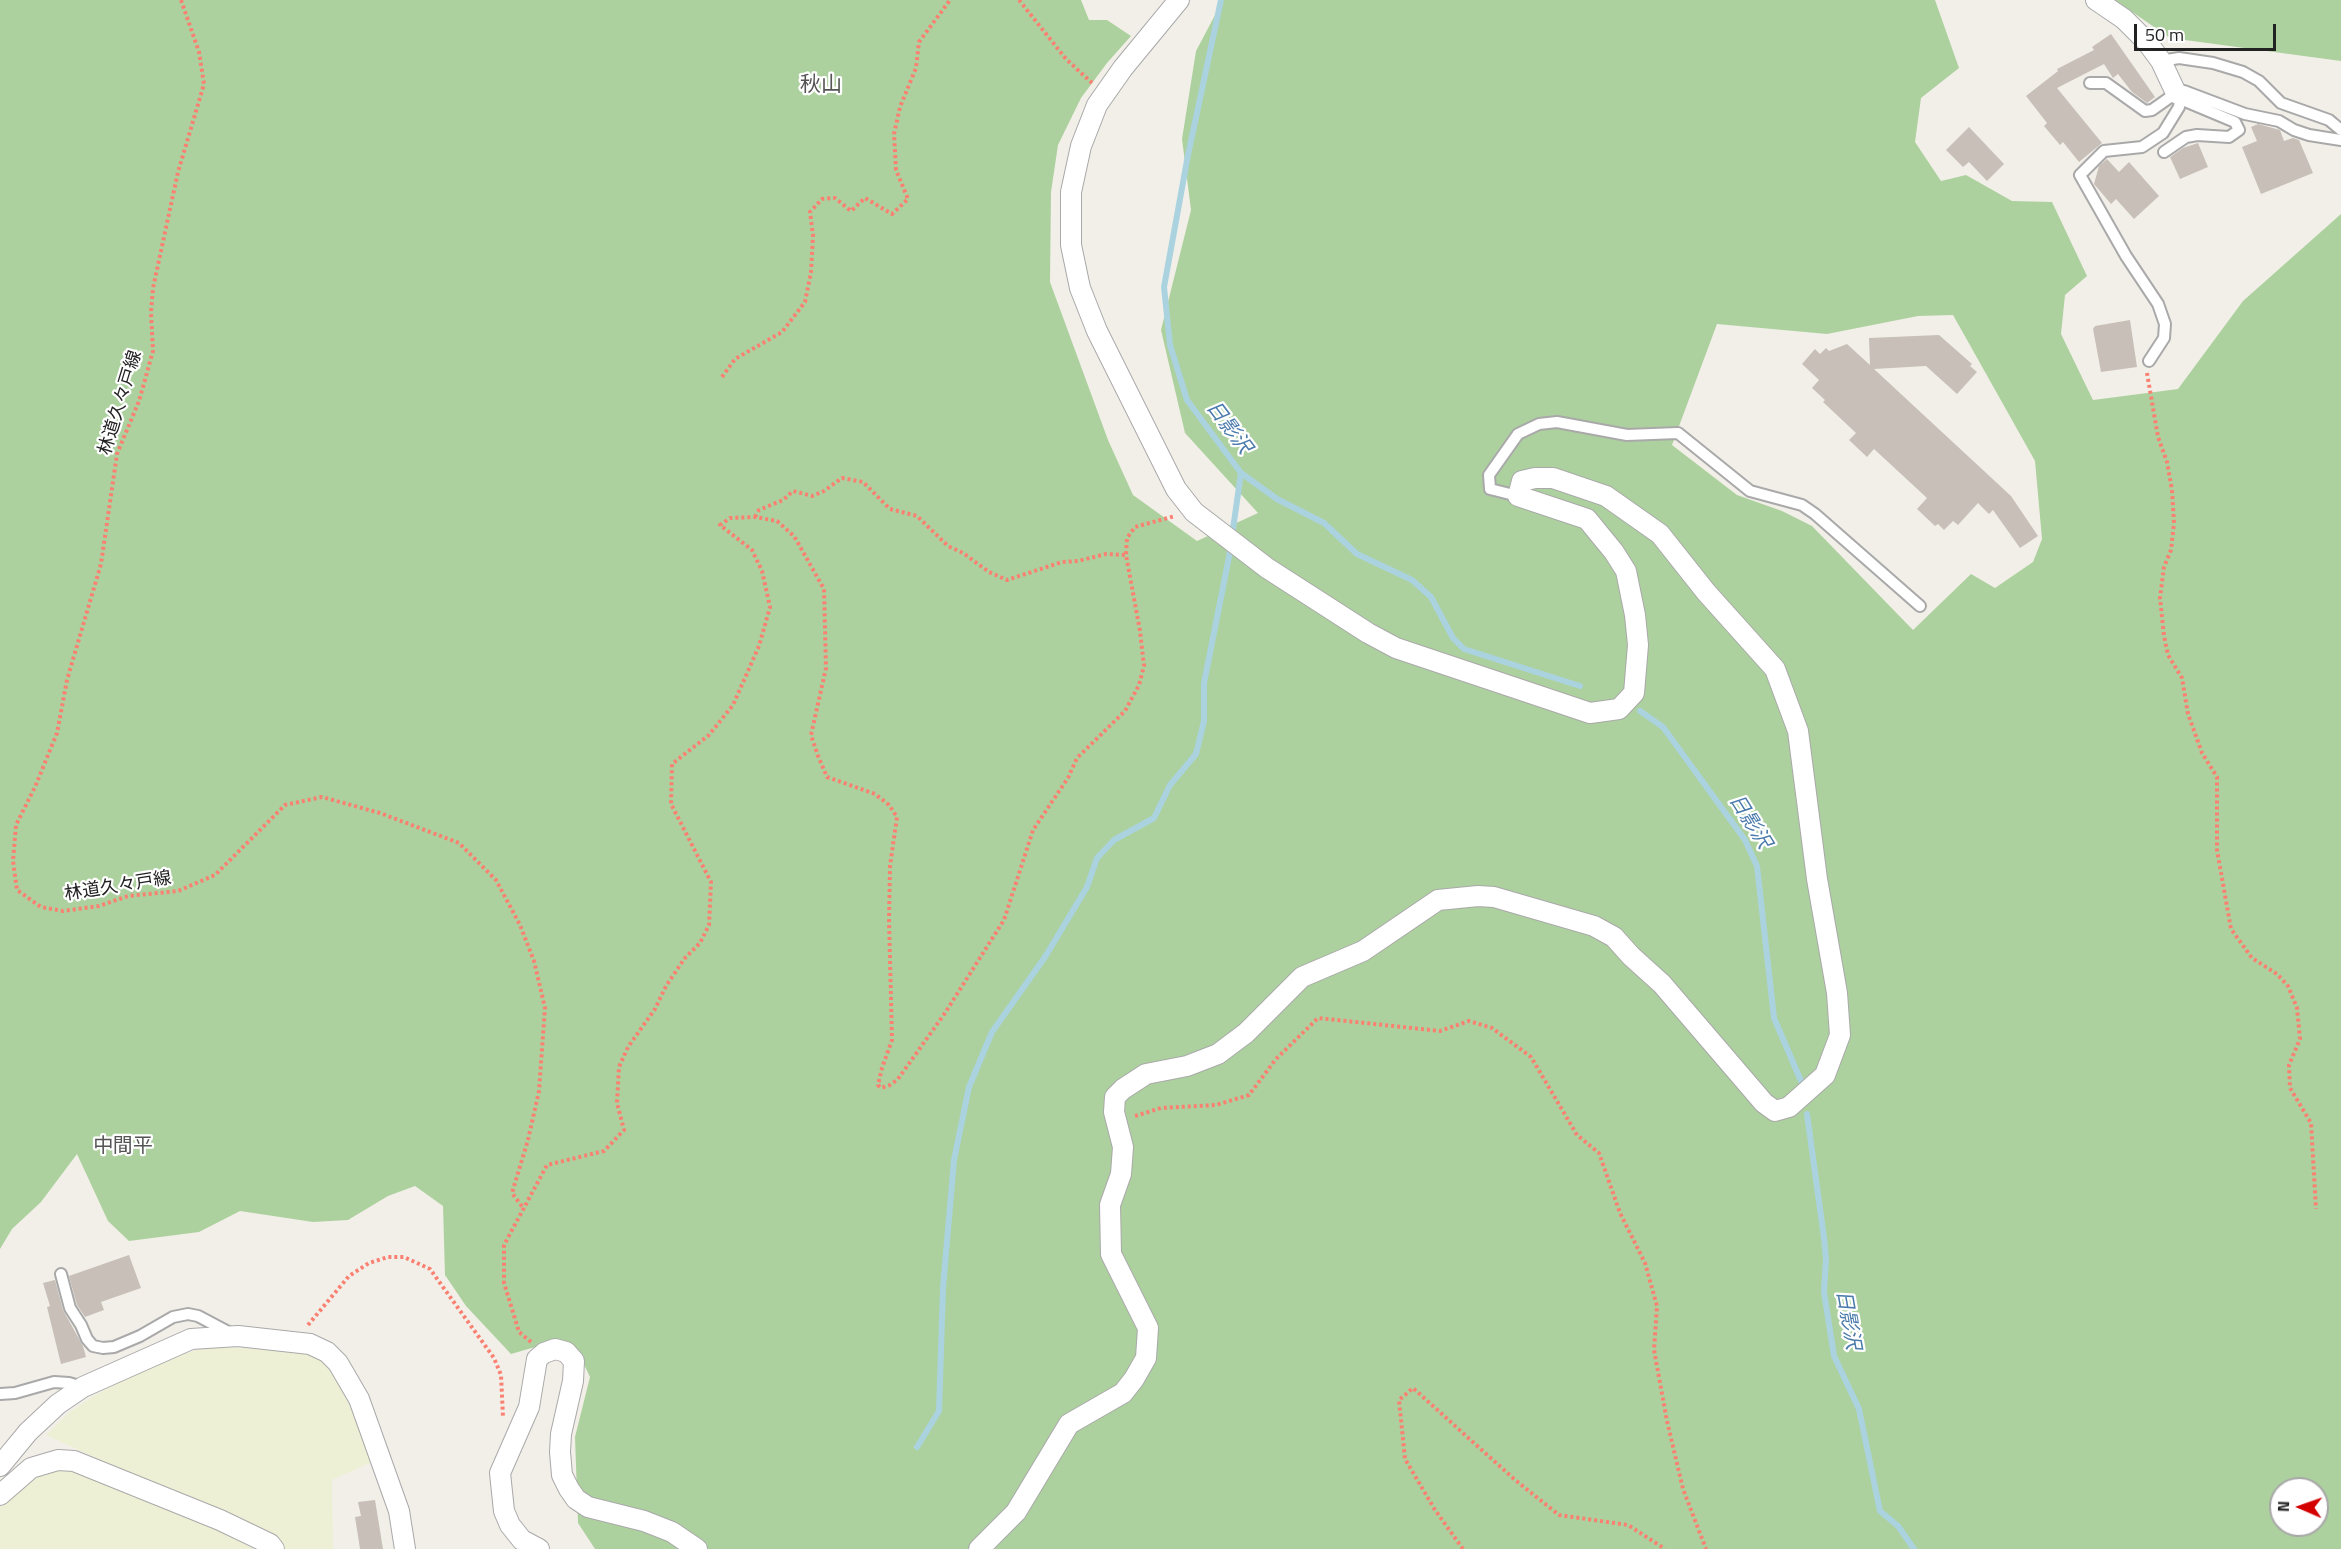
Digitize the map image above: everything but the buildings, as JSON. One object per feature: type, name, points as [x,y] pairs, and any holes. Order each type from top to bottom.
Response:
[{"type":"street","points":[[980,1549],[1016,1512],[1069,1424],[1123,1393],[1146,1358],[1149,1328],[1111,1254],[1110,1205],[1121,1174],[1123,1147],[1114,1112],[1115,1097],[1146,1074],[1187,1066],[1218,1054],[1246,1033],[1302,977],[1363,951],[1438,900],[1478,896],[1494,897],[1594,926],[1614,937],[1662,984],[1764,1102],[1775,1111],[1789,1107],[1825,1075],[1840,1035],[1837,993],[1817,879],[1798,730],[1775,669],[1706,592],[1660,534],[1606,496],[1553,478],[1522,481],[1518,496],[1587,519],[1614,552],[1626,571],[1635,615],[1638,645],[1634,693],[1618,709],[1590,713],[1396,648],[1368,633],[1250,555],[1194,512],[1176,489],[1097,331],[1080,288],[1071,245],[1071,192],[1081,146],[1097,105],[1179,0]]},
{"type":"street","points":[[2096,0],[2124,19],[2147,42],[2161,61],[2178,96]]},
{"type":"street","points":[[0,1466],[28,1432],[58,1404],[83,1387],[190,1340],[238,1336],[310,1344],[327,1352],[338,1363],[359,1399],[399,1511],[405,1549]]},
{"type":"street","points":[[539,1549],[522,1540],[510,1525],[504,1511],[500,1473],[529,1407],[537,1359],[544,1353],[555,1349],[566,1352],[574,1361],[573,1381],[561,1434],[560,1452],[562,1475],[576,1499],[588,1508],[644,1521],[672,1532],[697,1549]]},
{"type":"street","points":[[0,1495],[32,1468],[58,1460],[74,1461],[220,1520],[270,1544],[274,1549]]},
{"type":"lane","points":[[2161,61],[2179,58],[2212,63],[2243,72],[2259,81],[2280,103],[2329,120],[2341,130]]},
{"type":"lane","points":[[2090,82],[2106,83],[2145,111],[2152,110],[2184,91],[2245,114],[2279,121],[2294,130],[2309,135],[2341,140]]},
{"type":"lane","points":[[2164,152],[2186,137],[2197,135],[2229,137],[2239,130],[2235,122],[2178,96]]},
{"type":"lane","points":[[2149,361],[2164,338],[2165,324],[2158,304],[2126,256],[2080,175],[2104,151],[2142,147],[2163,133],[2179,106],[2178,96]]},
{"type":"lane","points":[[1518,496],[1490,489],[1489,475],[1518,434],[1539,424],[1557,422],[1628,435],[1678,433],[1750,491],[1802,505],[1809,510],[1920,606]]},
{"type":"lane","points":[[61,1274],[70,1308],[93,1346],[114,1347],[140,1336],[173,1317],[188,1314],[198,1316],[238,1336]]},
{"type":"lane","points":[[0,1394],[15,1394],[54,1383],[69,1383],[83,1387]]},
{"type":"path","name":"林道久々戸線","points":[[181,0],[199,52],[204,84],[178,172],[153,288],[151,312],[153,351],[139,401],[117,454],[100,564],[67,680],[57,733],[35,787],[16,825],[13,861],[17,890],[41,907],[63,911],[99,906],[128,896],[178,891],[215,875],[285,805],[322,797],[380,813],[459,843],[496,880],[520,925],[534,961],[545,1008],[538,1091],[528,1140],[512,1192],[524,1209]]},
{"type":"path","points":[[722,377],[735,359],[782,332],[805,302],[811,273],[813,235],[810,212],[822,199],[835,198],[851,211],[865,198],[892,214],[908,199],[896,170],[894,134],[900,107],[916,68],[919,42],[950,0]]},
{"type":"path","points":[[1019,0],[1066,59],[1104,94]]},
{"type":"path","points":[[2149,361],[2146,375],[2158,437],[2168,462],[2174,524],[2171,550],[2164,567],[2160,598],[2164,636],[2168,655],[2182,678],[2188,714],[2202,753],[2217,777],[2217,850],[2231,929],[2252,958],[2277,974],[2288,986],[2297,1008],[2300,1040],[2289,1065],[2290,1088],[2311,1123],[2316,1209]]},
{"type":"path","points":[[755,516],[759,510],[783,500],[793,492],[812,496],[824,491],[842,478],[863,482],[890,509],[917,516],[948,546],[963,553],[989,572],[1007,580],[1062,562],[1078,561],[1106,554],[1126,555]]},
{"type":"path","points":[[544,1353],[519,1332],[504,1282],[504,1245],[547,1165],[604,1151],[624,1130],[617,1103],[619,1067],[628,1047],[655,1009],[666,986],[685,958],[700,942],[709,925],[711,882],[671,804],[672,764],[709,735],[733,705],[759,646],[770,607],[762,571],[752,550],[720,525],[730,518],[755,516],[777,521],[795,536],[824,589],[826,668],[812,735],[827,777],[874,794],[889,805],[897,817],[890,866],[889,898],[892,1040],[880,1076],[878,1085],[881,1088],[898,1079],[945,1013],[1004,920],[1033,830],[1068,778],[1077,759],[1125,711],[1139,685],[1144,666],[1126,555],[1127,538],[1136,527],[1194,512]]},
{"type":"path","points":[[1118,1121],[1161,1108],[1216,1105],[1249,1095],[1276,1059],[1318,1018],[1440,1031],[1469,1021],[1492,1028],[1531,1057],[1577,1135],[1599,1153],[1620,1213],[1645,1263],[1657,1305],[1654,1350],[1667,1421],[1683,1489],[1706,1549]]},
{"type":"path","points":[[288,1342],[323,1309],[349,1276],[369,1263],[388,1257],[404,1257],[430,1269],[494,1358],[501,1375],[504,1420]]},
{"type":"path","points":[[1463,1549],[1435,1510],[1405,1459],[1400,1400],[1413,1388],[1514,1479],[1559,1515],[1628,1525],[1665,1549]]},
{"type":"green space","points":[[0,0],[1081,0],[1089,20],[1107,20],[1131,36],[1081,98],[1058,145],[1051,192],[1050,282],[1108,440],[1133,495],[1197,541],[1258,513],[1185,433],[1161,330],[1191,210],[1182,139],[1196,51],[1223,0],[1935,0],[1959,68],[1921,98],[1915,142],[1941,181],[1966,175],[2012,201],[2052,202],[2087,276],[2065,295],[2061,334],[2093,400],[2178,389],[2243,301],[2341,214],[2341,1549],[595,1549],[578,1523],[575,1437],[590,1377],[577,1350],[549,1343],[511,1354],[466,1306],[445,1275],[443,1206],[415,1186],[388,1196],[348,1220],[313,1222],[240,1211],[199,1232],[129,1241],[108,1221],[77,1154],[41,1202],[12,1229],[0,1249]],"holes":[[[1953,315],[2035,461],[2042,539],[2033,562],[1995,588],[1971,574],[1913,630],[1812,526],[1782,511],[1737,495],[1672,445],[1717,324],[1827,334],[1918,316]]]},
{"type":"green space","points":[[2115,0],[2341,0],[2341,61],[2170,38]]},
{"type":"green space","points":[[207,1346],[302,1352],[322,1357],[337,1374],[372,1462],[332,1480],[333,1549],[285,1549],[278,1541],[46,1435],[70,1412],[97,1394],[149,1367]]},
{"type":"green space","points":[[58,1468],[78,1469],[189,1515],[254,1549],[0,1549],[0,1502],[36,1474]]},
{"type":"waterway","name":"日影沢","points":[[1221,0],[1188,155],[1164,287],[1170,345],[1187,400],[1241,473],[1277,499],[1324,523],[1357,554],[1412,580],[1431,597],[1453,638],[1464,649],[1580,686]]},
{"type":"waterway","points":[[917,1447],[939,1411],[943,1288],[954,1160],[969,1087],[992,1032],[1045,957],[1087,887],[1097,858],[1114,840],[1154,818],[1170,785],[1196,754],[1204,721],[1204,683],[1229,557],[1241,473]]},
{"type":"waterway","name":"日影沢","points":[[1640,711],[1663,727],[1745,840],[1757,866],[1774,1018],[1801,1081]]},
{"type":"waterway","name":"日影沢","points":[[1807,1114],[1824,1238],[1826,1259],[1824,1292],[1834,1356],[1859,1409],[1880,1511],[1898,1526],[1914,1549]]},
{"type":"district","name":"秋山","points":[[821,86]]},
{"type":"district","name":"中間平","points":[[123,1147]]}]
